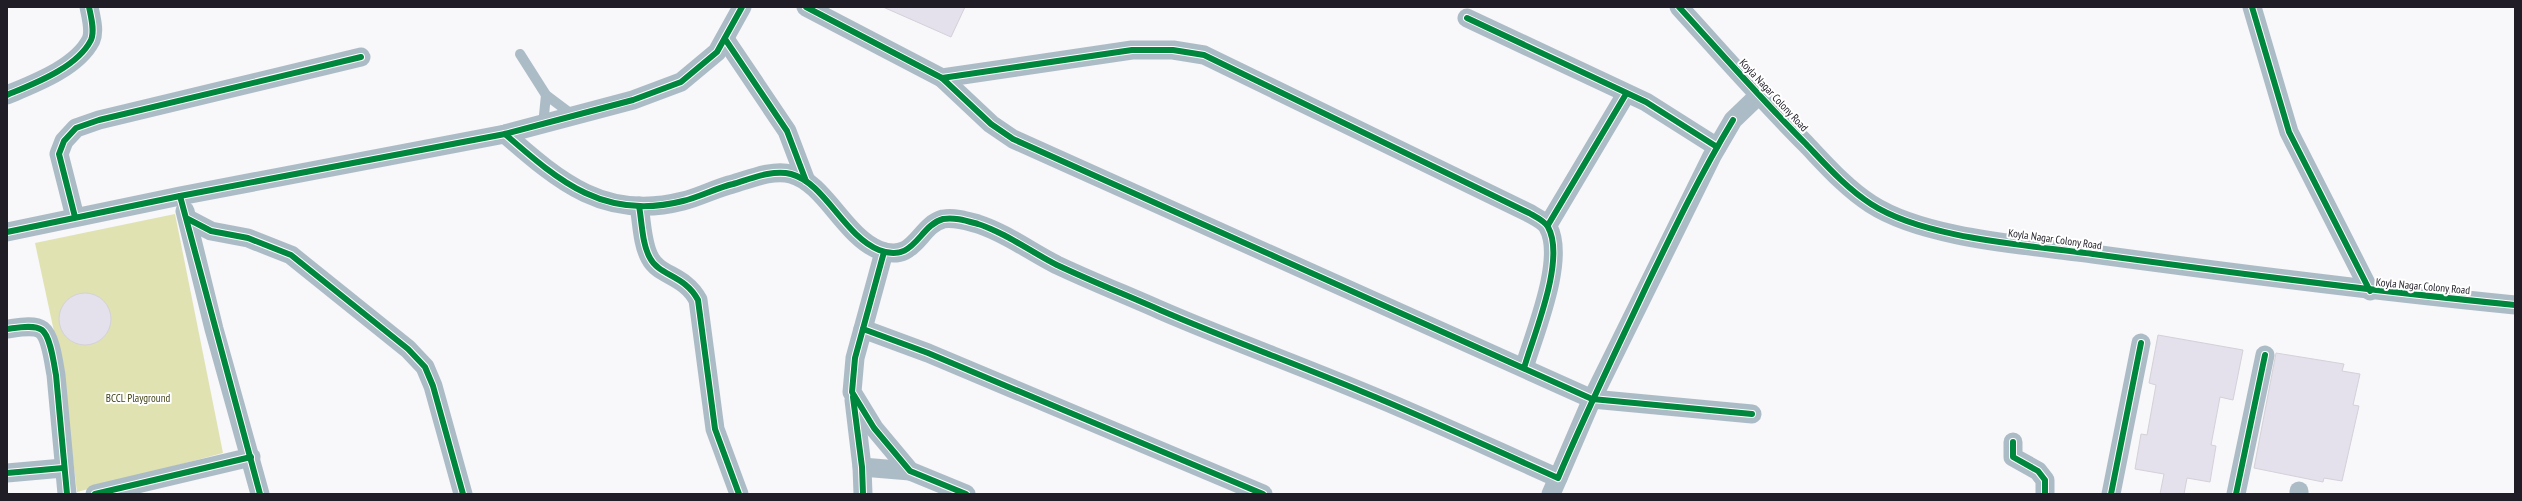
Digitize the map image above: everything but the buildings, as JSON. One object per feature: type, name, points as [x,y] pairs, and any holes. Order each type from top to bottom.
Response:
[{"type":"street","points":[[7,95],[50,77],[82,53],[91,39],[92,23],[89,7]]},
{"type":"street","points":[[7,232],[180,196],[505,134],[633,100],[681,82],[717,52],[742,7]]},
{"type":"street","points":[[806,7],[942,78],[990,124],[1013,139],[1592,399],[1752,414]]},
{"type":"street","name":"Koyla Nagar Colony Road","points":[[1679,7],[1759,95],[1846,185],[1871,204],[1896,218],[1966,237],[2370,291],[2515,305]]},
{"type":"street","points":[[2252,7],[2288,132],[2370,291]]},
{"type":"street","points":[[1467,18],[1671,116],[1717,146]]},
{"type":"street","points":[[725,38],[787,131],[806,181],[854,233],[877,250],[893,254],[906,250],[917,242],[932,225],[943,220],[959,219],[982,225],[1058,265],[1168,313],[1364,392],[1554,486],[1592,399],[1670,237],[1717,146],[1733,120],[1759,95]]},
{"type":"street","points":[[942,78],[1132,50],[1173,50],[1204,55],[1522,209],[1548,225],[1555,246],[1552,272],[1524,368]]},
{"type":"street","points":[[75,218],[59,154],[64,141],[76,128],[99,120],[361,57]]},
{"type":"street","points":[[1548,225],[1626,94]]},
{"type":"street","points":[[505,134],[545,168],[580,192],[603,202],[639,206],[656,206],[684,201],[729,185],[776,173],[790,174],[806,181]]},
{"type":"street","points":[[180,196],[188,219],[214,329],[251,457],[260,494]]},
{"type":"street","points":[[639,206],[650,259],[657,266],[692,288],[698,300],[715,429],[739,494]]},
{"type":"street","points":[[188,219],[211,231],[248,238],[291,255],[408,349],[425,367],[433,386],[463,494]]},
{"type":"street","points":[[863,494],[862,467],[852,392],[854,358],[884,252]]},
{"type":"street","points":[[7,329],[35,328],[42,330],[46,335],[55,369],[63,468],[67,494]]},
{"type":"street","points":[[863,329],[928,353],[1263,494]]},
{"type":"street","points":[[2111,494],[2142,343]]},
{"type":"street","points":[[2236,494],[2265,355]]},
{"type":"street","points":[[852,392],[874,428],[910,471]]},
{"type":"street","points":[[2013,442],[2014,457],[2038,471],[2045,480],[2045,494]]},
{"type":"street","points":[[95,494],[138,489],[251,457]]},
{"type":"street","points":[[862,467],[910,471],[966,494]]},
{"type":"street","points":[[7,473],[63,468]]},
{"type":"lane","points":[[520,54],[546,95],[574,116]]},
{"type":"lane","points":[[543,125],[546,95]]},
{"type":"green space","name":"BCCL Playground","points":[[175,214],[223,453],[77,492],[61,364],[35,243]]},
{"type":"cycle path","points":[[7,95],[54,74],[76,59],[91,40],[93,32],[89,7]]},
{"type":"cycle path","points":[[7,232],[180,196],[505,134],[633,100],[681,82],[717,52],[742,7]]},
{"type":"cycle path","points":[[806,7],[942,78],[991,124],[1013,139],[1592,399],[1752,414]]},
{"type":"cycle path","points":[[1679,7],[1742,76],[1845,184],[1862,198],[1893,216],[1948,233],[1978,239],[2409,294],[2515,305]]},
{"type":"cycle path","points":[[2252,7],[2289,132],[2370,291]]},
{"type":"cycle path","points":[[1467,18],[1646,102],[1717,147]]},
{"type":"cycle path","points":[[725,39],[787,131],[806,181]]},
{"type":"cycle path","points":[[942,78],[1132,50],[1173,50],[1204,55],[1529,213],[1547,225],[1553,241],[1553,258],[1551,277],[1541,317],[1524,368]]},
{"type":"cycle path","points":[[75,217],[59,154],[64,141],[76,128],[99,120],[361,57]]},
{"type":"cycle path","points":[[1548,225],[1626,94]]},
{"type":"cycle path","points":[[505,134],[545,168],[565,182],[585,193],[607,201],[630,206],[655,206],[683,201],[754,177],[784,173],[803,179],[825,198],[855,233],[867,243],[879,250],[891,253],[901,252],[908,248],[935,223],[943,219],[956,219],[978,224],[998,232],[1047,260],[1083,277],[1185,321],[1388,402],[1558,478],[1667,243],[1733,120]]},
{"type":"cycle path","points":[[180,196],[260,494]]},
{"type":"cycle path","points":[[639,206],[644,240],[650,258],[659,269],[686,285],[698,300],[715,429],[739,494]]},
{"type":"cycle path","points":[[188,219],[211,231],[248,238],[291,255],[408,349],[425,367],[433,386],[463,494]]},
{"type":"cycle path","points":[[884,252],[855,358],[852,392],[874,428],[910,471],[966,494]]},
{"type":"cycle path","points":[[7,329],[25,327],[39,328],[48,339],[52,351],[56,375],[67,494]]},
{"type":"cycle path","points":[[863,329],[928,353],[1263,494]]},
{"type":"cycle path","points":[[2111,494],[2141,343]]},
{"type":"cycle path","points":[[2236,494],[2265,355]]},
{"type":"cycle path","points":[[853,397],[862,467],[863,494]]},
{"type":"cycle path","points":[[2013,442],[2013,457],[2038,471],[2045,480],[2045,494]]},
{"type":"cycle path","points":[[95,494],[251,457]]},
{"type":"cycle path","points":[[7,473],[63,468]]}]
